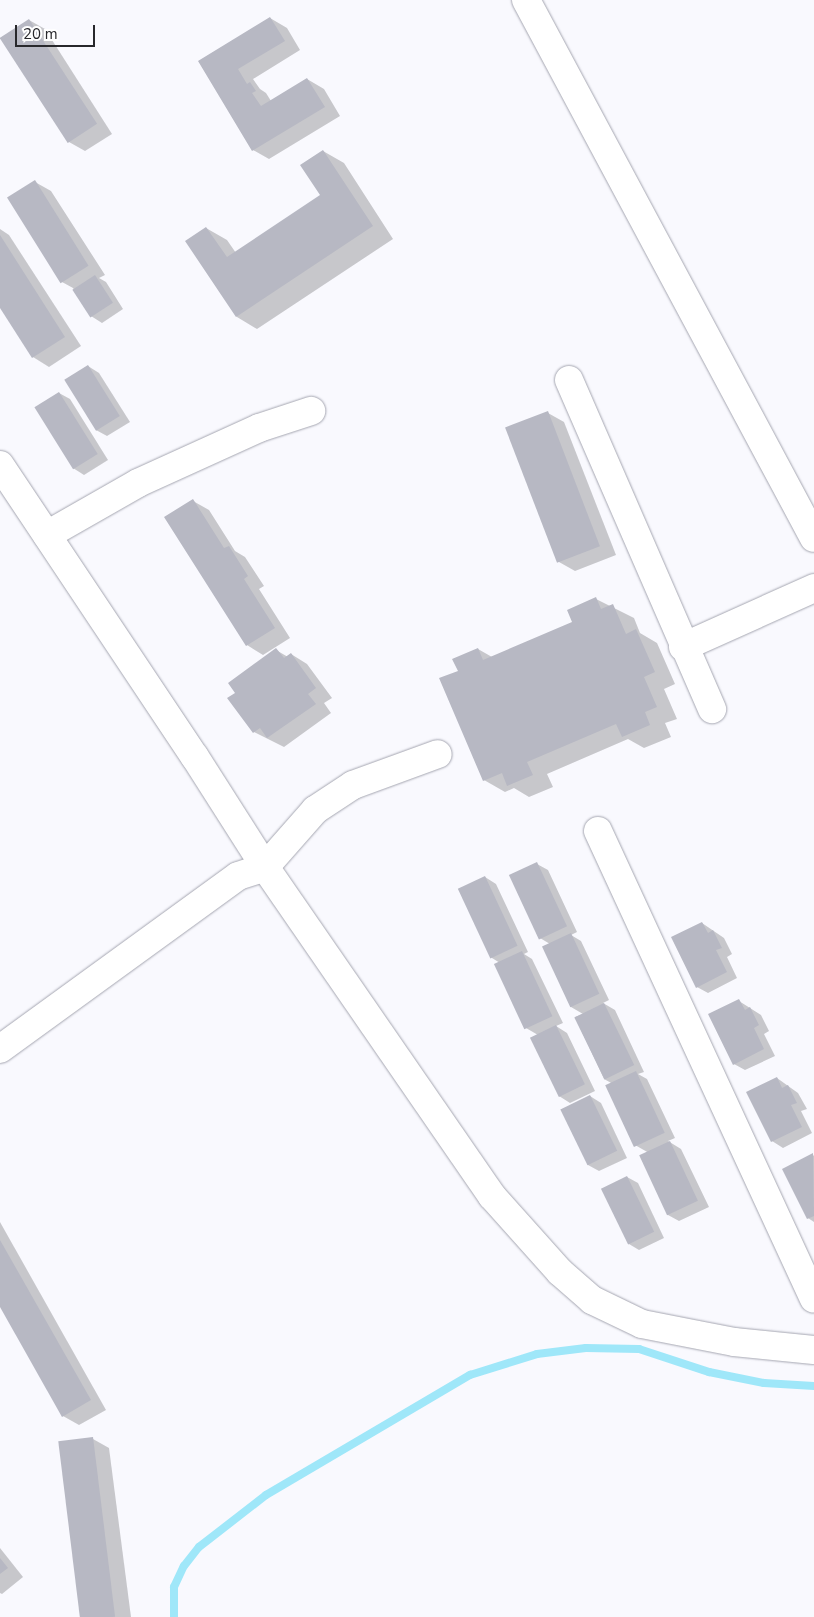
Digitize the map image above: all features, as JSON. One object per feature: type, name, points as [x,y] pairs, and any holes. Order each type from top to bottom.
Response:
[{"type":"street","points":[[526,0],[814,538]]},
{"type":"street","points":[[570,380],[683,647],[712,709]]},
{"type":"street","points":[[47,535],[138,483],[259,428],[311,411]]},
{"type":"street","points":[[0,465],[195,757],[265,868],[492,1196],[560,1272],[592,1300],[642,1324],[734,1342],[814,1350]]},
{"type":"street","points":[[683,647],[814,588]]},
{"type":"street","points":[[0,1049],[238,876],[265,868],[315,810],[353,786],[438,754]]},
{"type":"street","points":[[598,831],[814,1299]]},
{"type":"building","points":[[270,17],[285,41],[238,69],[247,84],[250,82],[256,91],[252,93],[261,106],[307,78],[325,107],[252,151],[198,61]]},
{"type":"building","points":[[29,19],[97,124],[68,143],[0,39]]},
{"type":"building","points":[[323,150],[373,226],[236,317],[185,241],[206,227],[227,257],[320,195],[300,165]]},
{"type":"building","points":[[35,180],[89,266],[61,283],[7,197]]},
{"type":"building","points":[[0,235],[65,337],[32,358],[0,308]]},
{"type":"building","points":[[95,275],[113,303],[90,317],[72,290]]},
{"type":"building","points":[[88,365],[120,416],[96,431],[64,380]]},
{"type":"building","points":[[59,392],[98,454],[73,469],[34,407]]},
{"type":"building","points":[[548,411],[600,546],[557,563],[505,427]]},
{"type":"building","points":[[193,499],[224,548],[229,546],[248,576],[244,579],[275,628],[246,646],[164,517]]},
{"type":"building","points":[[596,597],[601,609],[613,604],[626,634],[636,629],[655,672],[644,677],[657,707],[645,712],[650,725],[622,737],[616,724],[527,762],[533,775],[507,786],[502,773],[483,781],[439,678],[458,671],[452,659],[478,648],[483,660],[572,622],[567,610]]},
{"type":"building","points":[[276,648],[284,658],[291,653],[316,688],[308,694],[316,704],[267,738],[260,728],[253,733],[227,698],[235,693],[228,683]]},
{"type":"building","points":[[537,862],[567,926],[539,939],[509,875]]},
{"type":"building","points":[[485,876],[518,946],[490,958],[458,889]]},
{"type":"building","points":[[702,922],[708,933],[713,930],[722,948],[716,950],[727,972],[696,988],[671,937]]},
{"type":"building","points":[[571,933],[599,994],[570,1007],[542,947]]},
{"type":"building","points":[[522,951],[552,1016],[524,1029],[494,964]]},
{"type":"building","points":[[739,999],[745,1010],[750,1007],[759,1025],[754,1028],[764,1049],[733,1065],[708,1014]]},
{"type":"building","points":[[604,1003],[634,1065],[605,1079],[574,1017]]},
{"type":"building","points":[[556,1025],[585,1084],[559,1097],[530,1038]]},
{"type":"building","points":[[636,1071],[665,1133],[634,1147],[605,1085]]},
{"type":"building","points":[[777,1077],[782,1088],[788,1085],[797,1103],[791,1105],[802,1127],[771,1142],[746,1092]]},
{"type":"building","points":[[590,1095],[617,1151],[588,1165],[560,1109]]},
{"type":"building","points":[[670,1141],[698,1201],[667,1215],[639,1155]]},
{"type":"building","points":[[813,1153],[814,1216],[807,1219],[782,1169]]},
{"type":"building","points":[[627,1176],[654,1232],[628,1244],[601,1189]]},
{"type":"building","points":[[0,1240],[91,1400],[62,1417],[0,1307]]},
{"type":"building","points":[[93,1437],[115,1617],[80,1617],[58,1441]]},
{"type":"building","points":[[0,1558],[8,1568],[0,1574]]},
{"type":"waterway","points":[[174,1617],[174,1587],[184,1566],[199,1547],[266,1495],[470,1375],[537,1354],[586,1348],[639,1349],[709,1372],[764,1383],[814,1386]]}]
